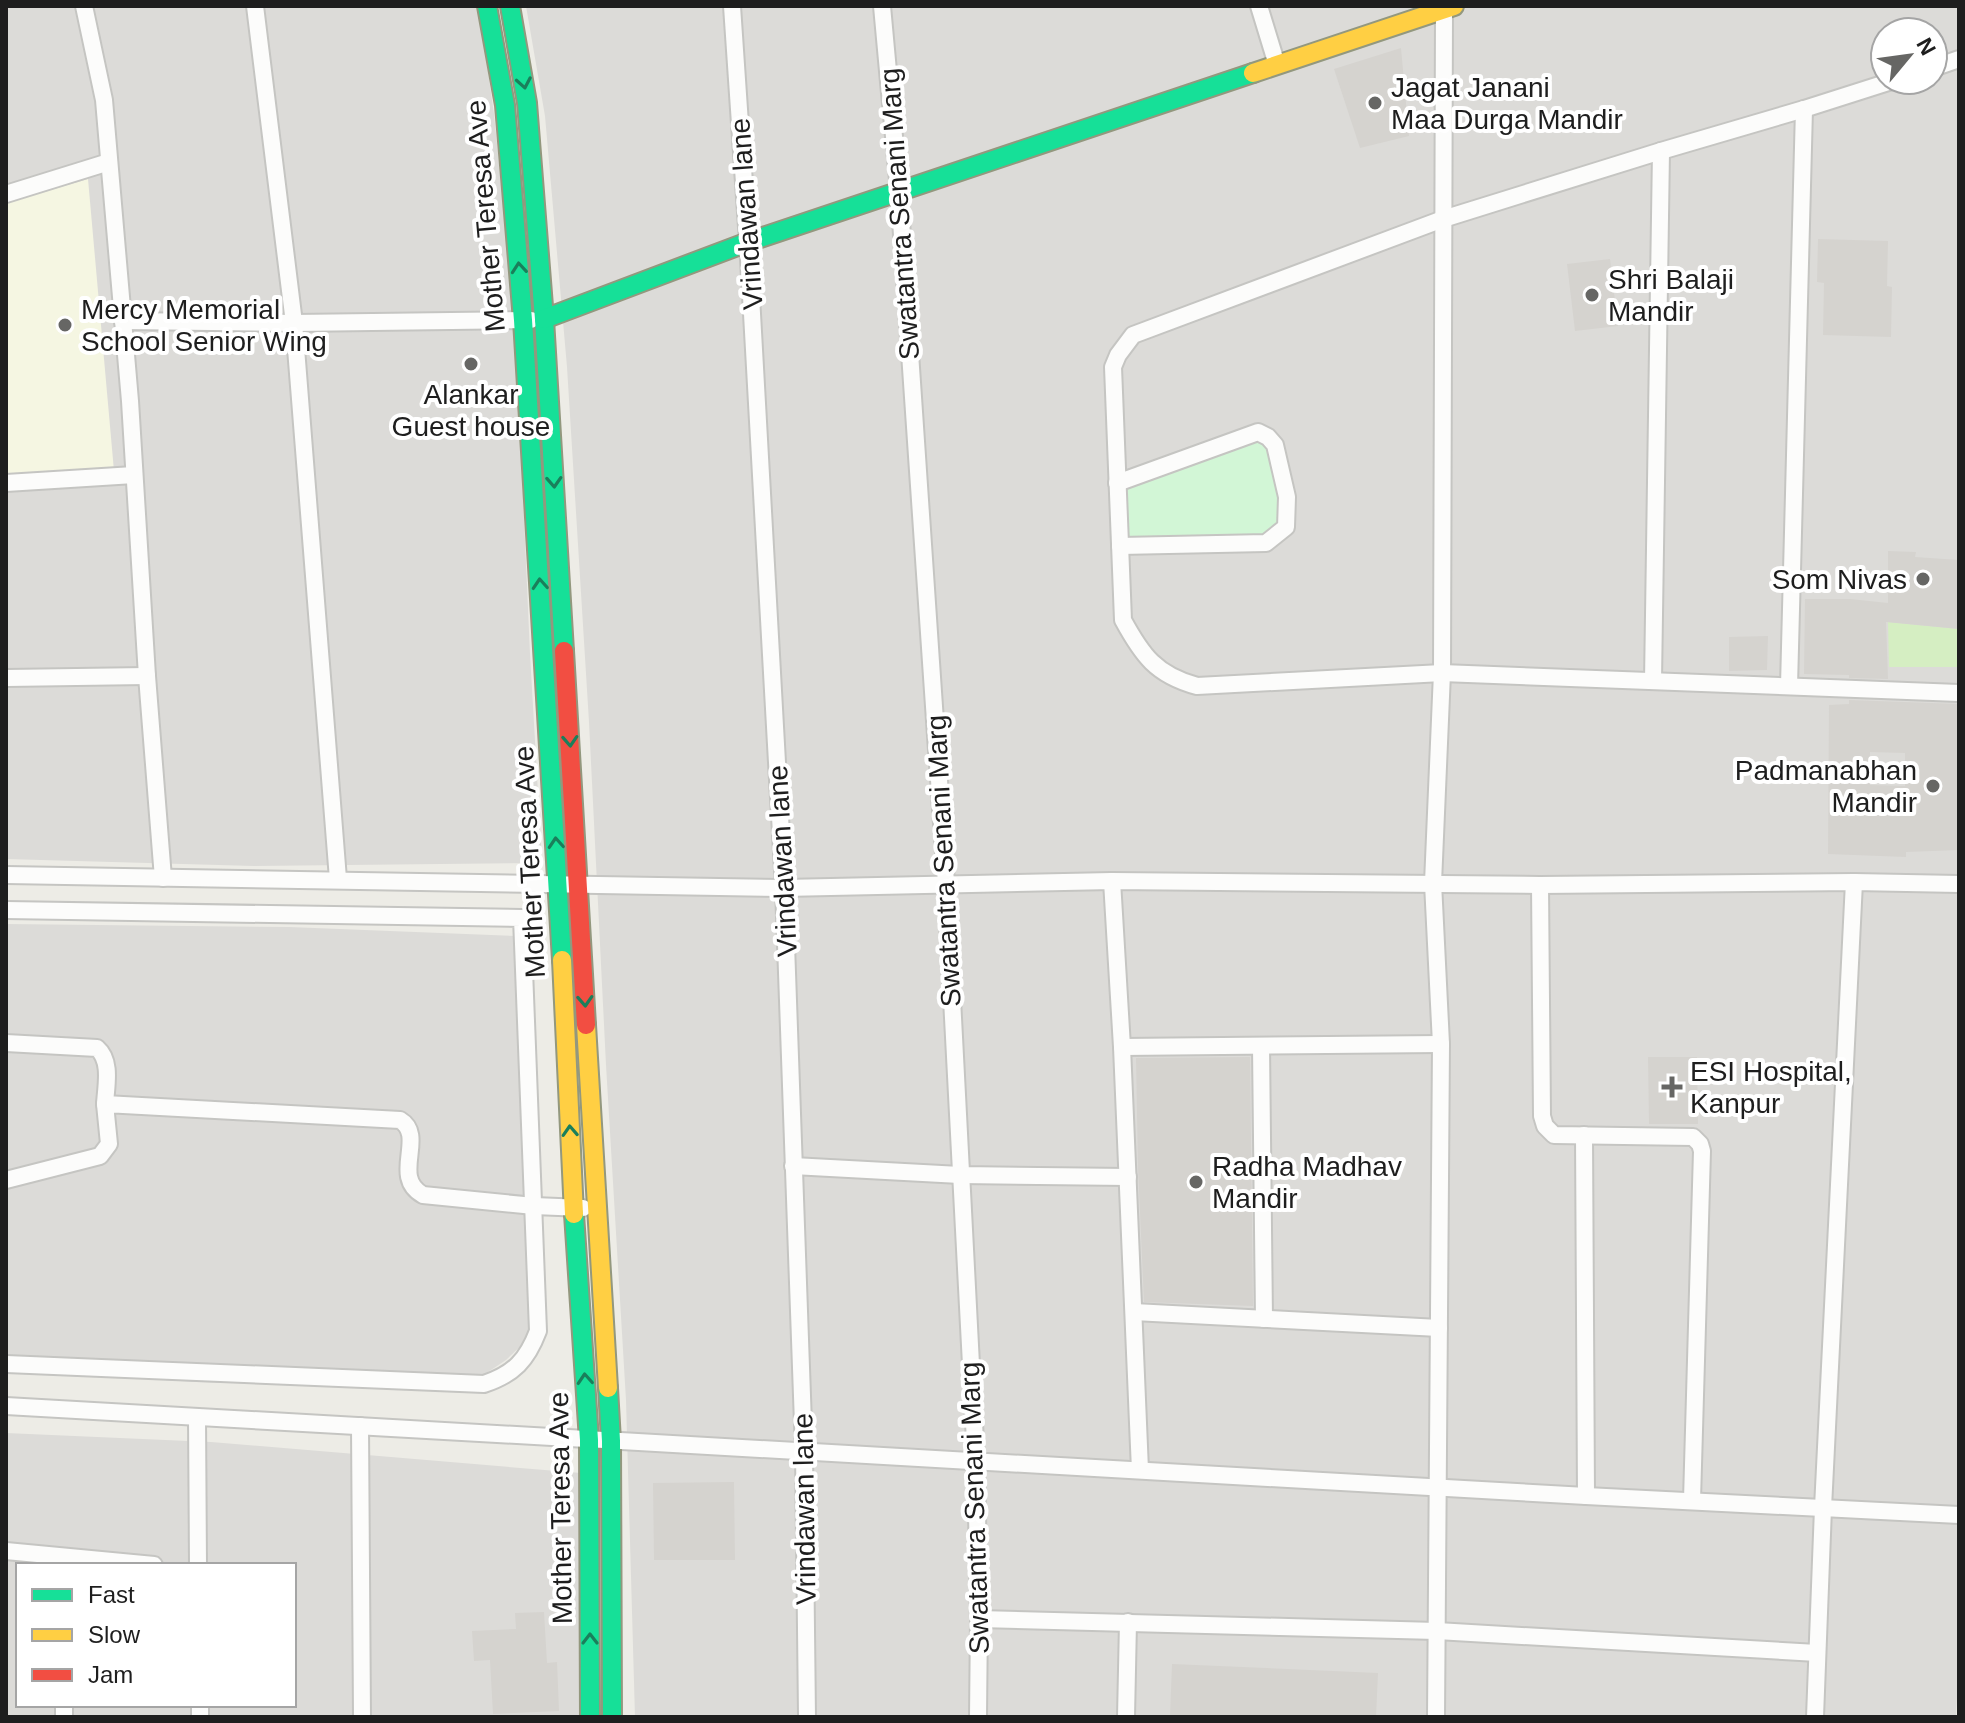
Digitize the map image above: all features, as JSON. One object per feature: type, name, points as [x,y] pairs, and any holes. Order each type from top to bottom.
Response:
[{"type":"street","points":[[84,6],[104,100],[163,878]]},
{"type":"street","points":[[255,6],[294,323],[338,879]]},
{"type":"street","name":"Mother Teresa Ave","points":[[487,6],[505,105],[568,885],[574,1209],[589,1440],[590,1717]]},
{"type":"street","points":[[510,6],[527,103],[544,319],[568,885],[597,1207],[611,1441],[612,1717]]},
{"type":"street","name":"Vrindawan lane","points":[[732,6],[784,888],[804,1452],[807,1717]]},
{"type":"street","name":"Swatantra Senani Marg","points":[[882,6],[899,191],[946,883],[976,1461],[978,1717]]},
{"type":"street","points":[[1259,6],[1277,65]]},
{"type":"street","points":[[123,321],[294,323],[544,319],[748,242],[1449,8],[1443,219],[1442,673],[1433,883],[1441,1044],[1436,1717]]},
{"type":"street","points":[[1869,88],[1443,219],[1133,335],[1113,367],[1123,620],[1139,649],[1157,667],[1178,681],[1197,686],[1442,673],[1959,693]]},
{"type":"street","points":[[1789,686],[1804,109]]},
{"type":"street","points":[[1653,681],[1661,151]]},
{"type":"street","points":[[6,194],[109,162]]},
{"type":"street","points":[[1117,483],[1258,432],[1275,445],[1287,497],[1286,527],[1266,543],[1120,546]]},
{"type":"street","points":[[6,483],[134,475]]},
{"type":"street","points":[[6,678],[147,676]]},
{"type":"street","points":[[6,875],[784,888],[1112,881],[1540,885],[1959,884]]},
{"type":"street","points":[[1112,881],[1140,1470]]},
{"type":"street","points":[[1815,1717],[1854,882]]},
{"type":"street","points":[[1540,885],[1542,1116],[1545,1126],[1554,1135],[1693,1137],[1702,1151],[1692,1500]]},
{"type":"street","points":[[6,910],[522,918],[538,1331],[530,1353],[500,1378],[484,1384],[6,1364]]},
{"type":"street","points":[[6,1043],[97,1048],[102,1052],[107,1063],[105,1104],[109,1144],[100,1156],[6,1180]]},
{"type":"street","points":[[1122,1047],[1441,1044]]},
{"type":"street","points":[[1261,1046],[1264,1319]]},
{"type":"street","points":[[105,1104],[400,1120],[409,1128],[408,1178],[413,1188],[423,1195],[574,1209],[597,1207]]},
{"type":"street","points":[[1584,1135],[1586,1496]]},
{"type":"street","points":[[793,1166],[960,1175],[1128,1177]]},
{"type":"street","points":[[1134,1312],[1439,1328]]},
{"type":"street","points":[[6,1406],[1959,1515]]},
{"type":"street","points":[[197,1417],[198,1563]]},
{"type":"street","points":[[360,1426],[362,1717]]},
{"type":"street","points":[[6,1551],[62,1561],[108,1563]]},
{"type":"street","points":[[979,1619],[1437,1631],[1817,1653]]},
{"type":"street","points":[[1126,1717],[1128,1622]]},
{"type":"shaded area","points":[[6,6],[479,6],[494,114],[516,335],[542,863],[254,866],[6,859]]},
{"type":"shaded area","points":[[526,6],[1959,6],[1959,1657],[1956,1717],[635,1717],[626,1400],[567,367],[545,116]]},
{"type":"shaded area","points":[[88,179],[114,471],[6,477],[6,203]]},
{"type":"shaded area","points":[[6,924],[289,927],[516,936],[531,1331],[523,1344],[476,1380],[417,1388],[197,1382],[6,1370]]},
{"type":"shaded area","points":[[6,1433],[211,1442],[581,1473],[583,1717],[6,1717]]},
{"type":"green space","points":[[1265,438],[1283,498],[1282,522],[1264,541],[1123,542],[1120,485]]},
{"type":"green space","points":[[1888,622],[1959,629],[1959,667],[1889,667]]},
{"type":"building","name":"Jagat Janani Maa Durga Mandir","points":[[1401,48],[1409,136],[1360,148],[1334,69]]},
{"type":"building","points":[[1818,239],[1888,241],[1887,286],[1892,287],[1891,337],[1823,335],[1824,283],[1817,282]]},
{"type":"building","name":"Shri Balaji Mandir","points":[[1610,259],[1618,326],[1575,331],[1567,264]]},
{"type":"building","points":[[1888,551],[1916,552],[1915,557],[1959,560],[1959,629],[1886,622],[1888,679],[1804,674],[1805,599],[1888,603]]},
{"type":"building","points":[[1768,636],[1767,670],[1729,671],[1729,637]]},
{"type":"building","points":[[1849,700],[1959,704],[1959,850],[1906,852],[1906,857],[1828,854],[1829,705],[1849,704]],"holes":[[[1870,752],[1905,753],[1905,786],[1870,785]]]},
{"type":"building","name":"Radha Madhav Mandir","points":[[1250,1057],[1253,1306],[1144,1302],[1136,1058]]},
{"type":"building","points":[[1648,1057],[1697,1057],[1698,1124],[1649,1124]]},
{"type":"building","points":[[734,1482],[735,1560],[654,1560],[653,1483]]},
{"type":"building","points":[[544,1612],[547,1663],[557,1662],[559,1711],[493,1714],[490,1660],[474,1661],[472,1631],[516,1629],[515,1613]]},
{"type":"building","points":[[1172,1664],[1378,1673],[1376,1717],[1170,1717]]},
{"type":"traffic: fast","points":[[487,6],[505,105],[523,320],[562,960]]},
{"type":"traffic: fast","points":[[510,6],[527,103],[544,319],[564,651]]},
{"type":"traffic: fast","points":[[544,319],[748,242],[1253,73]]},
{"type":"traffic: fast","points":[[574,1214],[589,1440],[590,1717]]},
{"type":"traffic: fast","points":[[608,1388],[612,1717]]},
{"type":"traffic: slow","points":[[1253,73],[1454,6]]},
{"type":"traffic: slow","points":[[562,960],[574,1214]]},
{"type":"traffic: slow","points":[[586,1025],[608,1388]]},
{"type":"traffic: jam","points":[[564,651],[586,1025]]},
{"type":"place","name":"Jagat Janani Maa Durga Mandir","points":[[1375,103]]},
{"type":"place","name":"Shri Balaji Mandir","points":[[1592,295]]},
{"type":"place","name":"Mercy Memorial School Senior Wing","points":[[65,325]]},
{"type":"place","name":"Alankar Guest house","points":[[471,364]]},
{"type":"place","name":"Som Nivas","points":[[1923,579]]},
{"type":"place","name":"Padmanabhan Mandir","points":[[1933,786]]},
{"type":"place","name":"ESI Hospital, Kanpur","points":[[1672,1087]]},
{"type":"place","name":"Radha Madhav Mandir","points":[[1196,1182]]}]
